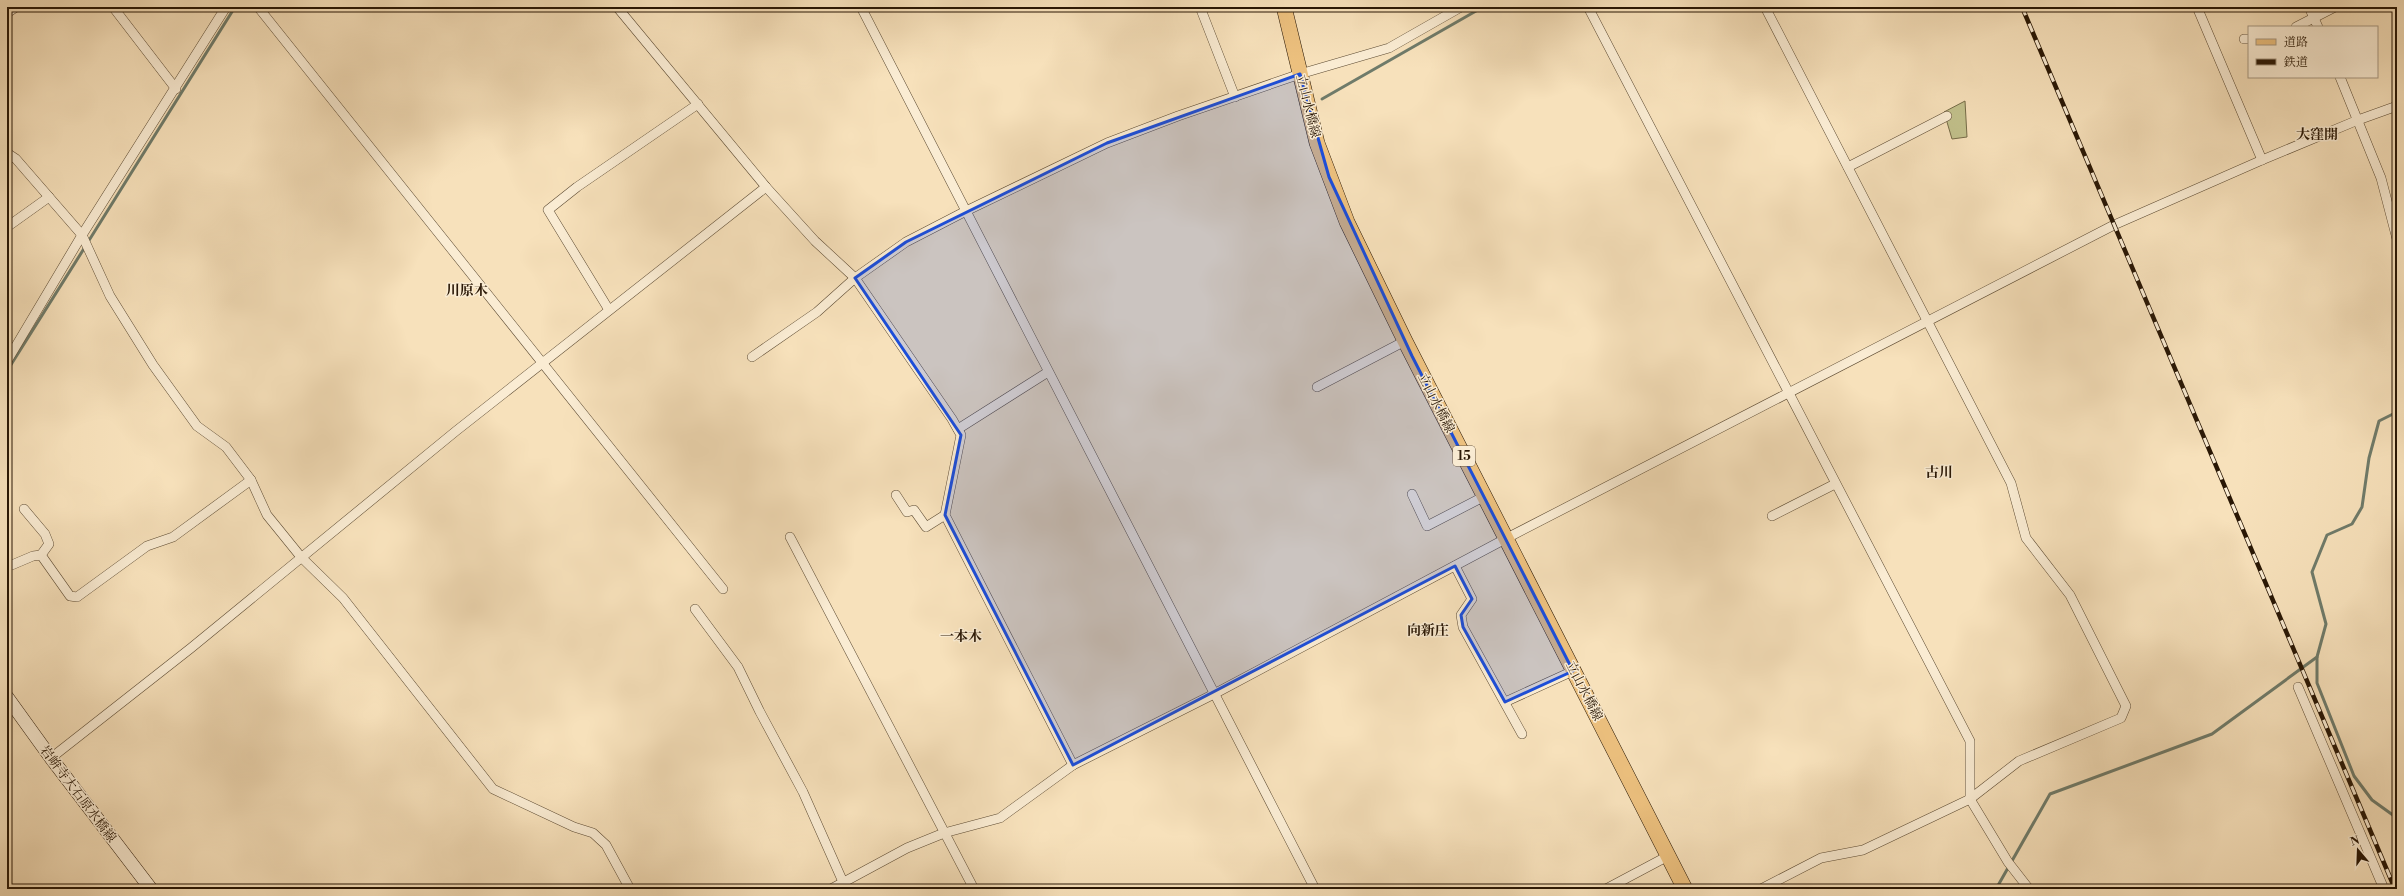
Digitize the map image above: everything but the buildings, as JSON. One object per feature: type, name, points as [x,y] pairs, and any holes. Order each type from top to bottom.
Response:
[{"type":"main road","name":"立山水橋線","points":[[1284,7],[1317,143],[1347,222],[1405,341],[1685,889]]},
{"type":"main road","name":"岩峅寺大石原水橋線","points":[[7,697],[50,758],[151,889]]},
{"type":"street","points":[[7,13],[16,7]]},
{"type":"street","points":[[113,7],[176,89]]},
{"type":"street","points":[[7,361],[82,235],[176,89],[226,7]]},
{"type":"street","points":[[258,7],[722,589]]},
{"type":"street","points":[[617,7],[766,186],[815,241],[855,278],[958,429],[960,435],[944,515],[1073,764]]},
{"type":"street","points":[[860,7],[1315,889]]},
{"type":"street","points":[[1200,7],[1236,97]]},
{"type":"street","points":[[752,357],[817,312],[855,278],[906,242],[966,211],[1107,143],[1178,116],[1300,74],[1389,48],[1461,7]]},
{"type":"street","points":[[1588,7],[1970,741],[1970,799],[2008,862],[2029,889]]},
{"type":"street","points":[[1761,889],[1821,858],[1863,850],[1970,799],[2019,761],[2121,718],[2126,706],[2070,595],[2026,538],[2011,483],[1765,7]]},
{"type":"street","points":[[2197,7],[2262,160]]},
{"type":"street","points":[[2309,7],[2318,26]]},
{"type":"street","points":[[2298,26],[2313,16],[2335,7]]},
{"type":"street","points":[[2340,78],[2381,178],[2397,239]]},
{"type":"street","points":[[609,310],[548,210],[577,187],[698,104]]},
{"type":"street","points":[[831,889],[907,848],[944,833],[1000,818],[1073,764],[1214,694],[1507,538],[2114,225],[2262,160],[2358,120],[2397,106]]},
{"type":"street","points":[[1848,167],[1947,116]]},
{"type":"street","points":[[7,153],[16,159],[82,235],[110,296],[153,365],[197,426],[226,447],[251,480],[266,515],[301,557],[342,598],[493,789],[574,827],[593,833],[606,845],[630,889]]},
{"type":"street","points":[[50,758],[191,648],[542,362],[766,186]]},
{"type":"street","points":[[7,227],[49,197]]},
{"type":"street","points":[[1317,387],[1405,341]]},
{"type":"street","points":[[958,429],[1048,372]]},
{"type":"street","points":[[41,555],[70,596],[77,597],[147,546],[173,536],[251,480]]},
{"type":"street","points":[[1772,516],[1835,484]]},
{"type":"street","points":[[1412,494],[1427,526],[1484,496]]},
{"type":"street","points":[[896,496],[907,512],[914,510],[926,527],[944,515]]},
{"type":"street","points":[[7,567],[33,556],[41,555],[49,544],[45,534],[24,509]]},
{"type":"street","points":[[790,537],[873,693],[974,889]]},
{"type":"street","points":[[1455,566],[1472,599],[1461,615],[1463,627],[1522,734]]},
{"type":"street","points":[[695,609],[738,667],[760,712],[803,792],[843,882]]},
{"type":"street","points":[[1505,702],[1573,671]]},
{"type":"street","points":[[2298,687],[2384,889]]},
{"type":"street","points":[[1606,889],[1668,856]]},
{"type":"highlighted area","points":[[1300,74],[1329,177],[1412,356],[1573,671],[1505,702],[1463,627],[1461,615],[1472,599],[1455,566],[1073,765],[945,515],[961,435],[855,278],[906,242],[1107,143]]},
{"type":"shaded area","points":[[1965,101],[1967,137],[1952,139],[1944,112]]},
{"type":"waterway","points":[[88,242],[235,7]]},
{"type":"waterway","points":[[1322,99],[1483,7]]},
{"type":"waterway","points":[[7,371],[85,247]]},
{"type":"waterway","points":[[1996,889],[2050,794],[2212,734],[2317,657],[2326,624],[2312,572],[2327,535],[2352,524],[2362,507],[2369,458],[2379,421],[2397,412]]},
{"type":"waterway","points":[[2317,657],[2317,683],[2354,776],[2372,800],[2397,818]]},
{"type":"railway","points":[[2022,7],[2395,889]]},
{"type":"district","name":"大窪開","points":[[2317,135]]},
{"type":"district","name":"川原木","points":[[467,291]]},
{"type":"district","name":"古川","points":[[1939,473]]},
{"type":"district","name":"向新庄","points":[[1428,631]]},
{"type":"district","name":"一本木","points":[[961,637]]}]
